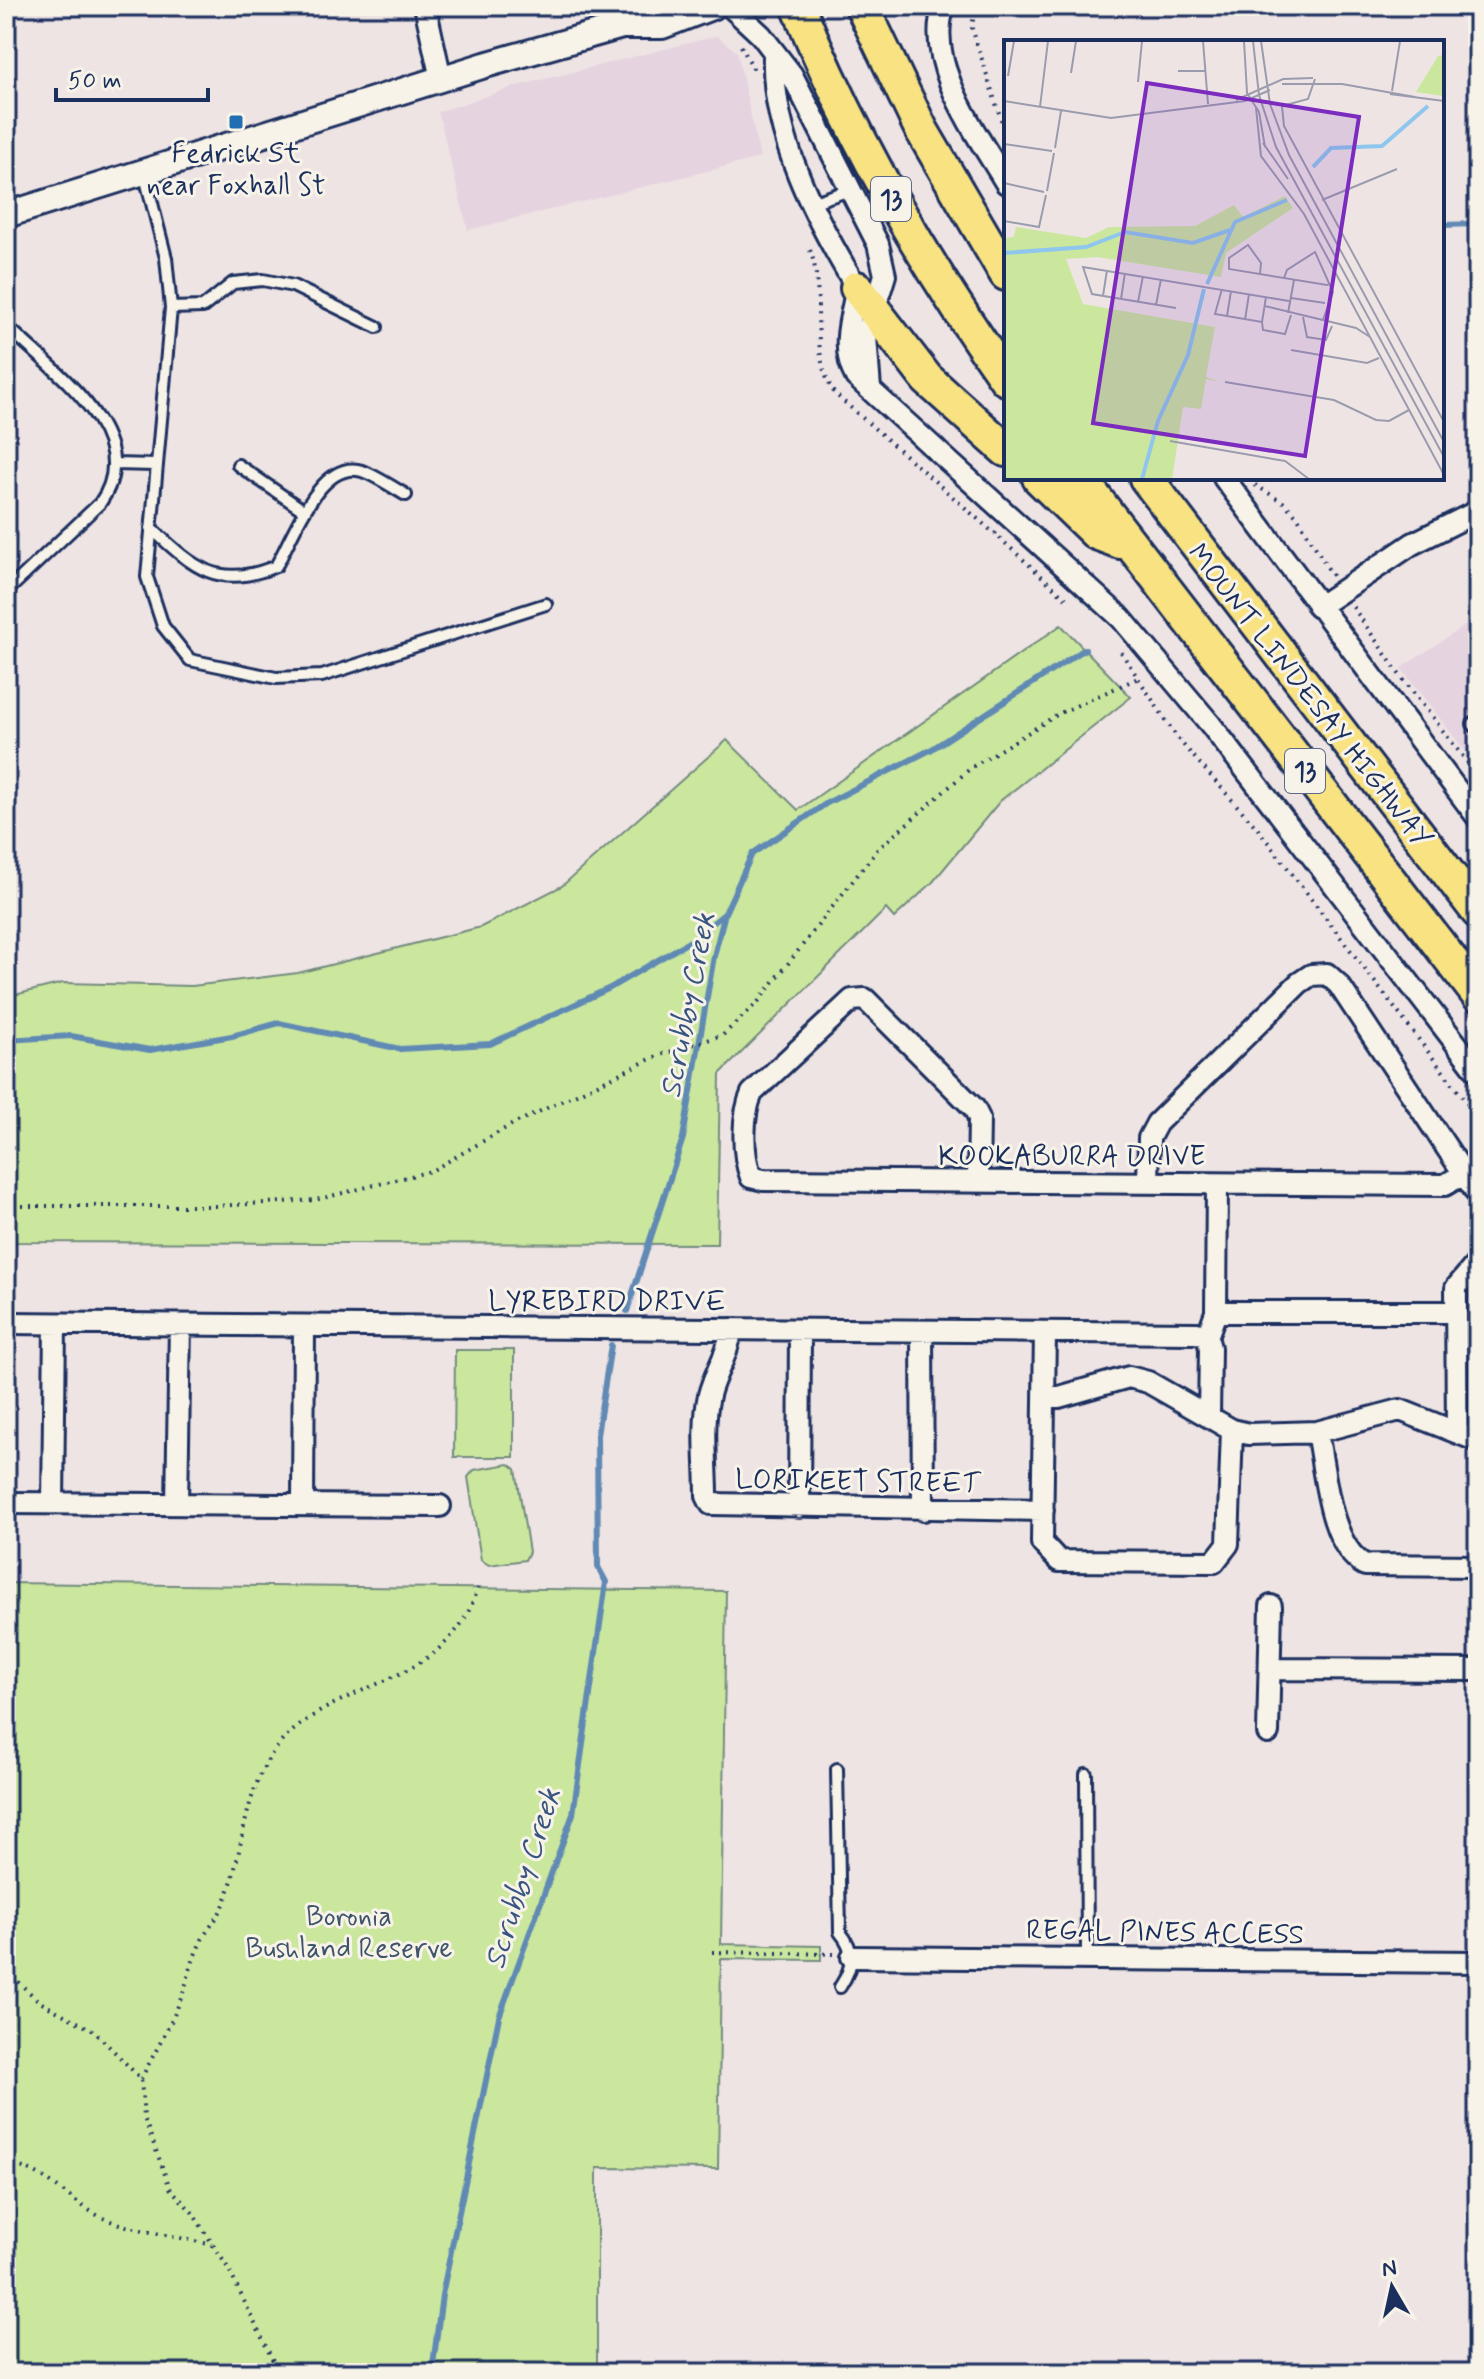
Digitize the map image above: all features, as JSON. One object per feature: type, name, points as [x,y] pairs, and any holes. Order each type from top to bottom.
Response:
[{"type":"highway","name":"13","points":[[862,6],[921,129],[1004,271]]},
{"type":"highway","name":"13","points":[[785,12],[949,298],[1004,376]]},
{"type":"highway","points":[[865,299],[927,379],[1004,448]]},
{"type":"highway","points":[[1041,480],[1096,533],[1133,547]]},
{"type":"highway","name":"MOUNT LINDESAY HIGHWAY","points":[[1082,480],[1478,995]]},
{"type":"highway","name":"MOUNT LINDESAY HIGHWAY","points":[[1148,480],[1478,912]]},
{"type":"street","points":[[425,6],[441,79]]},
{"type":"street","points":[[622,26],[649,6]]},
{"type":"street","points":[[6,215],[441,79],[622,26],[662,26],[714,6]]},
{"type":"street","points":[[730,6],[761,35],[792,75],[878,244],[885,265],[884,283],[865,299]]},
{"type":"street","points":[[944,6],[937,35],[944,66],[1004,179]]},
{"type":"street","points":[[774,55],[776,98],[811,203],[865,299],[865,349],[870,389],[1129,627],[1211,725],[1478,1072]]},
{"type":"street","points":[[1225,480],[1478,818]]},
{"type":"street","points":[[1318,607],[1412,544],[1478,511]]},
{"type":"street","points":[[1148,1183],[1149,1138],[1157,1123],[1299,983],[1311,975],[1327,974],[1339,985],[1478,1195]]},
{"type":"street","name":"KOOKABURRA DRIVE","points":[[978,1182],[979,1118],[974,1108],[865,999],[852,1000],[752,1093],[747,1105],[746,1163],[751,1177],[763,1180],[978,1182],[1148,1183],[1217,1184],[1445,1185],[1463,1174]]},
{"type":"street","points":[[1209,1416],[1210,1348],[1207,1337],[1216,1312],[1217,1184]]},
{"type":"street","points":[[1457,1431],[1456,1288],[1478,1262]]},
{"type":"street","points":[[1216,1312],[1454,1312]]},
{"type":"street","name":"LYREBIRD DRIVE","points":[[6,1323],[1197,1333],[1207,1337]]},
{"type":"street","points":[[53,1503],[55,1324]]},
{"type":"street","points":[[177,1504],[180,1325]]},
{"type":"street","points":[[303,1505],[304,1326]]},
{"type":"street","name":"LORIKEET STREET","points":[[731,1329],[729,1351],[718,1370],[706,1408],[707,1496],[711,1504],[719,1507],[1043,1510]]},
{"type":"street","points":[[799,1507],[800,1330]]},
{"type":"street","points":[[922,1331],[923,1510]]},
{"type":"street","points":[[1045,1332],[1042,1543],[1059,1561],[1214,1562],[1228,1544],[1232,1430]]},
{"type":"street","points":[[1044,1397],[1059,1397],[1129,1377],[1148,1382],[1232,1430],[1289,1435],[1317,1432],[1400,1410],[1478,1441]]},
{"type":"street","points":[[1317,1432],[1340,1541],[1354,1559],[1365,1565],[1478,1566]]},
{"type":"street","points":[[6,1503],[440,1506]]},
{"type":"street","points":[[1268,1733],[1271,1606]]},
{"type":"street","points":[[1270,1669],[1478,1670]]},
{"type":"street","name":"REGAL PINES ACCESS","points":[[852,1957],[1478,1962]]},
{"type":"lane","points":[[144,172],[166,258],[171,308],[147,577],[163,626],[190,660],[276,678],[322,676],[546,604]]},
{"type":"lane","points":[[811,203],[850,190]]},
{"type":"lane","points":[[171,308],[203,307],[233,283],[263,280],[293,286],[377,327]]},
{"type":"lane","points":[[6,325],[101,419],[114,464],[110,490],[100,503],[6,592]]},
{"type":"lane","points":[[114,464],[155,465]]},
{"type":"lane","points":[[238,465],[303,510]]},
{"type":"lane","points":[[151,528],[193,567],[225,575],[253,576],[276,566],[303,510],[320,489],[344,472],[361,470],[406,495]]},
{"type":"lane","points":[[837,1769],[840,1932],[851,1945],[852,1957],[850,1972],[840,1987]]},
{"type":"lane","points":[[1086,1774],[1087,1959]]},
{"type":"path","points":[[767,6],[785,12]]},
{"type":"path","points":[[980,6],[974,12],[972,28],[1004,129]]},
{"type":"path","points":[[6,147],[16,184]]},
{"type":"path","points":[[1250,480],[1283,502],[1297,516],[1342,591],[1399,674],[1478,776]]},
{"type":"path","points":[[6,1206],[216,1206],[315,1200],[431,1171],[513,1124],[657,1056],[723,1035],[758,1002],[877,850],[972,767],[1060,713],[1138,678],[1178,739],[1257,828],[1478,1117]]},
{"type":"path","points":[[279,2373],[215,2246],[170,2188],[144,2118],[141,2079],[181,1999],[199,1945],[223,1907],[238,1863],[251,1801],[266,1762],[287,1736],[317,1714],[422,1664],[470,1613],[478,1588]]},
{"type":"path","points":[[712,1952],[852,1957]]},
{"type":"path","points":[[6,1971],[40,2002],[94,2031],[141,2079]]},
{"type":"path","points":[[6,2164],[16,2165],[40,2177],[105,2219],[215,2246]]},
{"type":"shaded area","points":[[717,36],[737,52],[760,158],[468,230],[438,112],[517,86]]},
{"type":"shaded area","points":[[1478,617],[1478,768],[1401,668]]},
{"type":"green space","points":[[6,135],[17,178],[6,182]]},
{"type":"green space","points":[[1061,625],[1131,697],[1000,801],[932,883],[894,918],[886,909],[720,1074],[717,1244],[6,1242],[6,997],[63,983],[192,986],[298,973],[481,927],[562,886],[727,740],[798,810]]},
{"type":"green space","points":[[455,1350],[514,1350],[514,1457],[454,1457]]},
{"type":"green space","points":[[509,1464],[516,1469],[529,1552],[525,1560],[489,1565],[481,1560],[468,1477],[474,1470]]},
{"type":"green space","name":"Boronia Bushland Reserve","points":[[6,1583],[726,1591],[721,1944],[821,1946],[821,1960],[721,1959],[718,2169],[597,2168],[597,2373],[6,2373]]},
{"type":"waterway","name":"Scrubby Creek","points":[[1444,225],[1478,224]]},
{"type":"waterway","name":"Scrubby Creek","points":[[627,1311],[683,1138],[714,956],[725,913],[752,854],[827,803],[932,749],[1085,649]]},
{"type":"waterway","points":[[6,1040],[71,1036],[150,1050],[232,1036],[279,1023],[400,1049],[490,1044],[610,988],[692,940],[724,914]]},
{"type":"waterway","name":"Scrubby Creek","points":[[432,2373],[442,2295],[499,2017],[573,1814],[606,1582],[598,1567],[597,1435],[611,1345]]},
{"type":"place","name":"Fedrick St near Foxhall St","points":[[236,122]]}]
